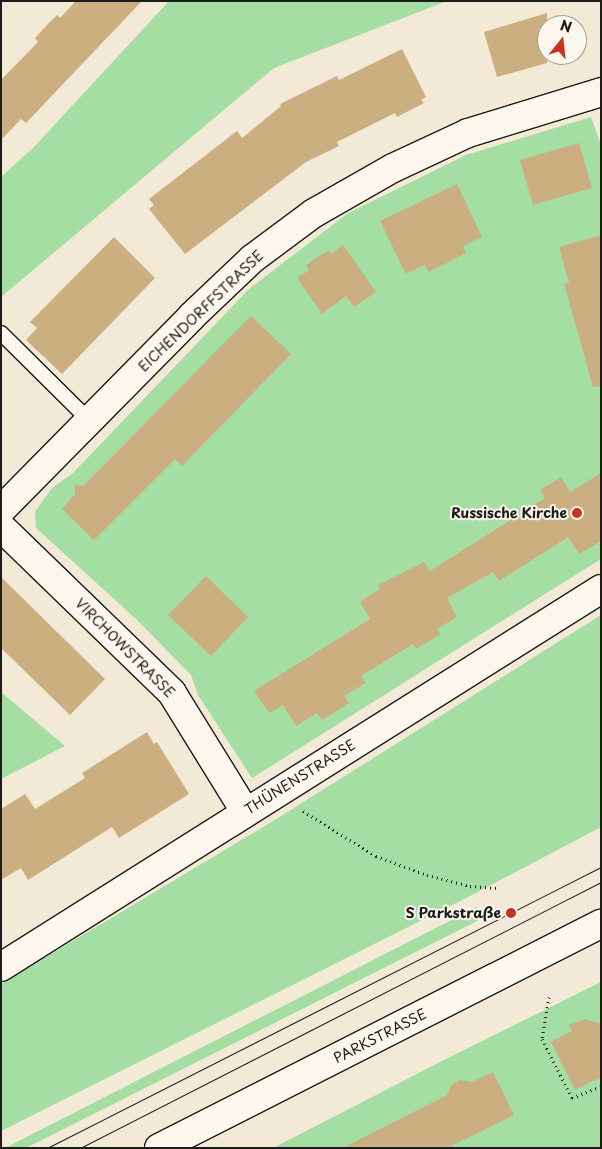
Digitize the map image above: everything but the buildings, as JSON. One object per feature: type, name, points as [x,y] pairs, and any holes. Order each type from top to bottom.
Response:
[{"type":"street","name":"EICHENDORFFSTRASSE","points":[[1,510],[252,259],[314,213],[393,168],[468,133],[601,92]]},
{"type":"street","name":"VIRCHOWSTRASSE","points":[[1,527],[172,693],[245,811]]},
{"type":"street","name":"THÜNENSTRASSE","points":[[1,967],[245,811],[601,589]]},
{"type":"street","name":"PARKSTRASSE","points":[[159,1148],[601,924]]},
{"type":"lane","points":[[1,333],[90,421]]},
{"type":"path","points":[[275,793],[376,856],[427,875],[470,886],[497,888]]},
{"type":"path","points":[[548,997],[542,1039],[572,1098],[601,1086]]},
{"type":"green space","points":[[169,1],[447,1],[274,68],[1,297],[1,177],[34,147]]},
{"type":"green space","points":[[591,117],[601,145],[601,559],[252,778],[198,695],[191,675],[136,619],[36,528],[35,512],[52,488],[73,473],[249,289],[348,213],[466,155]]},
{"type":"green space","points":[[601,615],[601,827],[468,897],[1,1131],[1,984],[278,818]]},
{"type":"green space","points":[[1,692],[65,746],[1,779]]},
{"type":"green space","points":[[477,907],[483,918],[26,1148],[5,1148]]},
{"type":"green space","points":[[601,982],[601,1148],[273,1148],[444,1060]]},
{"type":"tram line","points":[[47,1148],[601,867]]},
{"type":"tram line","points":[[80,1148],[601,882]]},
{"type":"place","name":"Russische Kirche","points":[[577,513]]},
{"type":"place","name":"S Parkstraße","points":[[511,913]]}]
